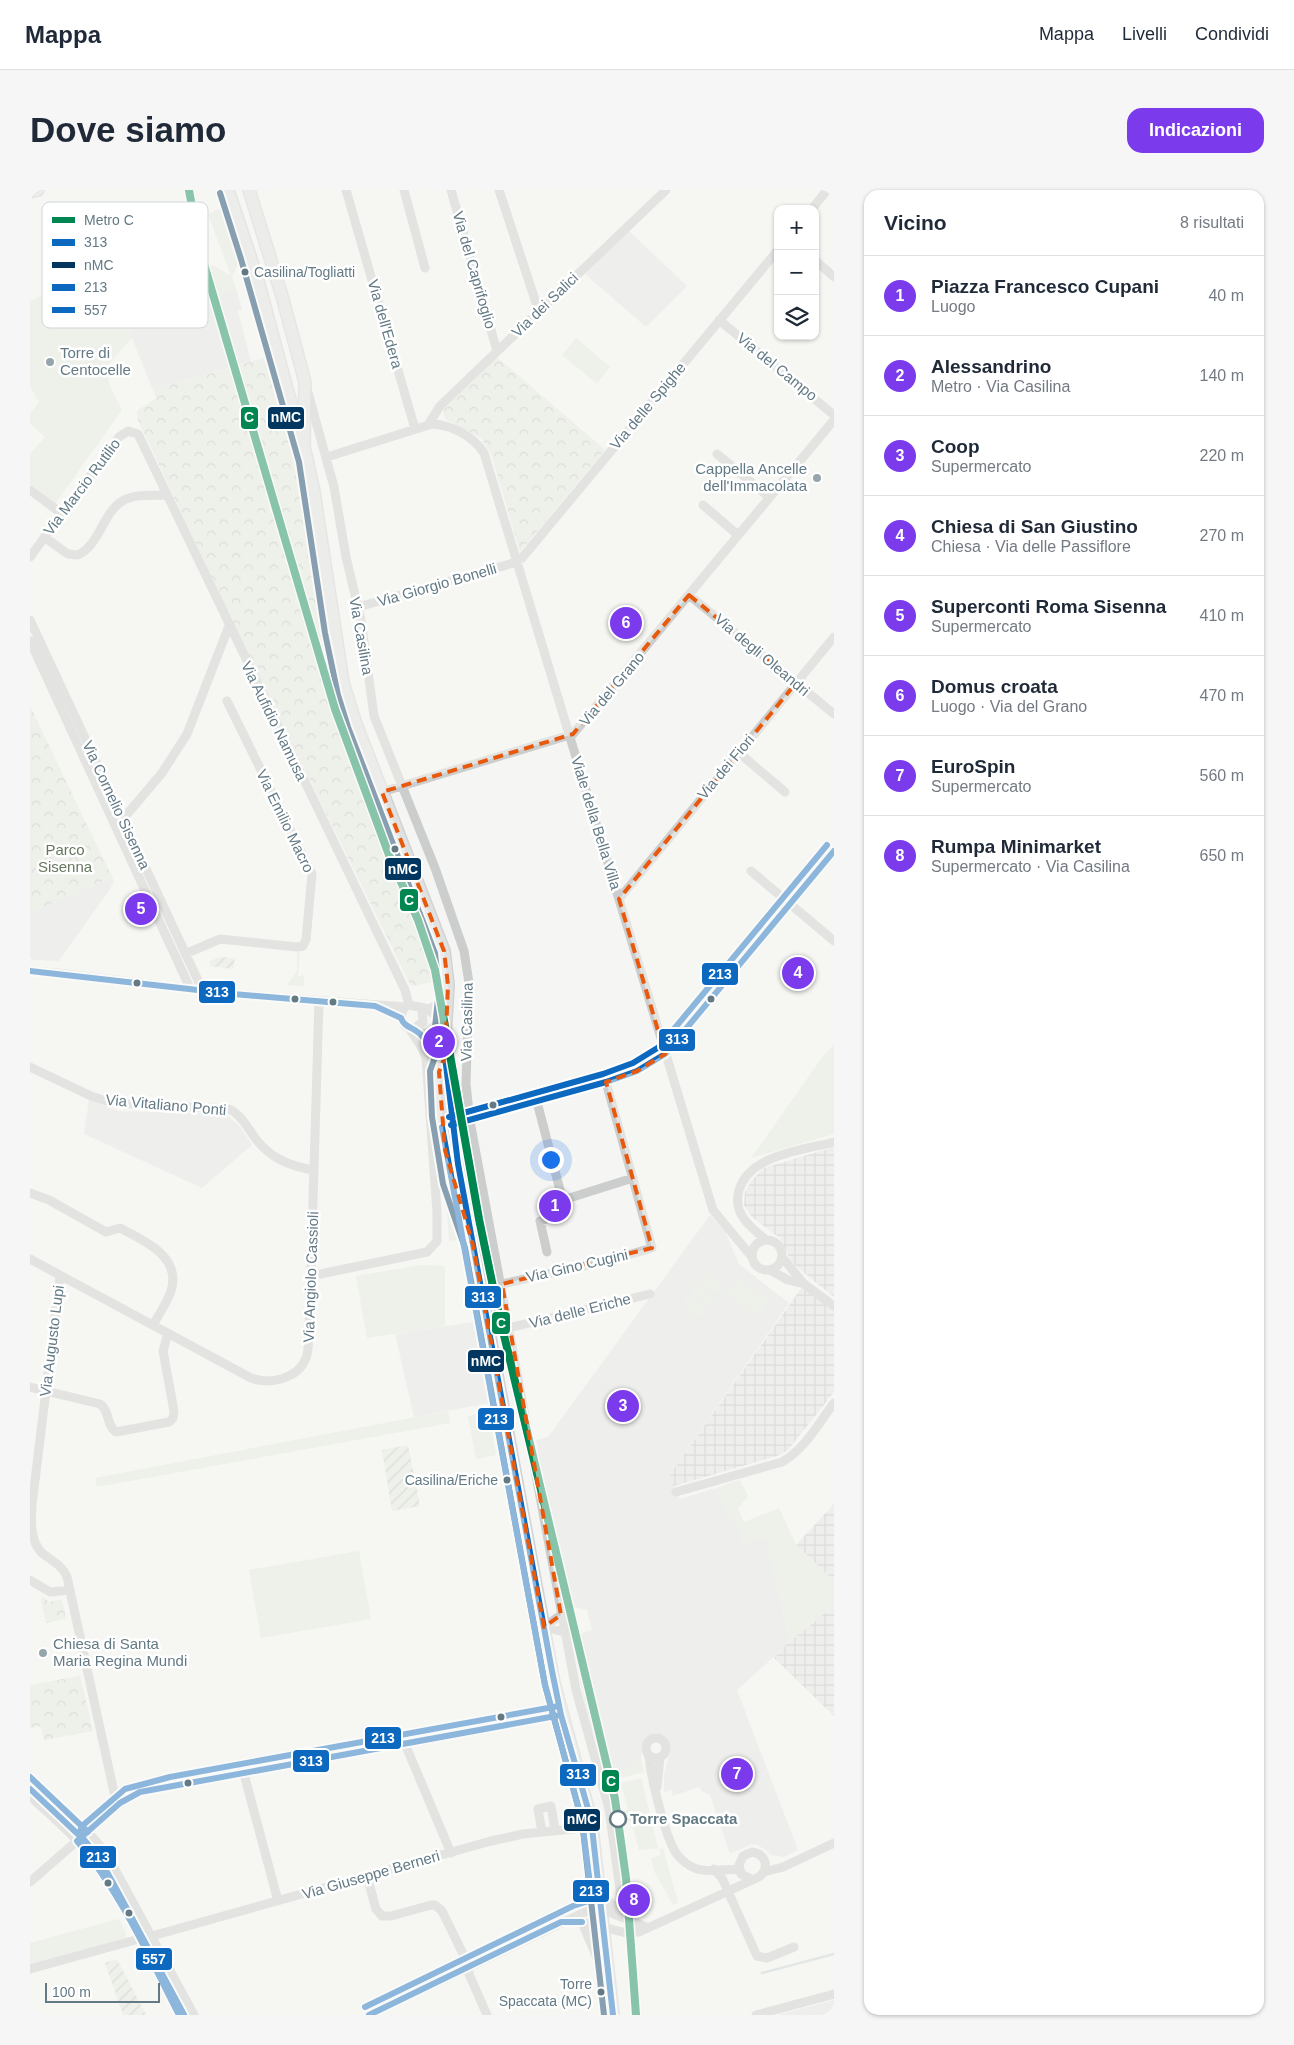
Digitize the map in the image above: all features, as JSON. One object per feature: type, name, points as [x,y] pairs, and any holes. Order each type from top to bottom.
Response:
[{"type":"main road","points":[[30,192],[38,190]]},
{"type":"main road","name":"Via Casilina","points":[[228,190],[257,278],[292,412],[304,446],[312,484],[341,677],[356,724],[444,948],[448,980],[444,1036],[451,1125],[561,1715],[586,1799],[592,1827],[613,2015]]},
{"type":"main road","name":"Via Casilina","points":[[249,190],[282,296],[305,382],[304,446]]},
{"type":"main road","name":"Via Casilina","points":[[445,1057],[440,1062],[439,1072],[443,1140],[456,1198],[473,1245]]},
{"type":"street","name":"Via dell'Edera","points":[[346,190],[415,429]]},
{"type":"street","points":[[404,190],[425,268]]},
{"type":"street","name":"Via del Caprifoglio","points":[[451,190],[497,351]]},
{"type":"street","points":[[499,190],[538,312]]},
{"type":"street","name":"Via dei Salici","points":[[428,425],[440,406],[666,190]]},
{"type":"street","points":[[815,205],[828,190]]},
{"type":"street","name":"Via delle Spighe","points":[[516,562],[774,255]]},
{"type":"street","points":[[819,264],[834,277]]},
{"type":"street","name":"Via del Campo","points":[[719,320],[834,415]]},
{"type":"street","name":"Via Casilina","points":[[305,382],[327,457],[358,607],[374,716],[435,868],[465,956],[469,983],[466,1084],[470,1121],[502,1284],[564,1632],[579,1704],[609,1809],[622,1912]]},
{"type":"street","name":"Via del Grano","points":[[382,792],[569,736],[584,722],[834,420]]},
{"type":"street","name":"Viale della Bella Villa","points":[[415,429],[428,425],[441,425],[463,434],[480,448],[486,459],[713,1210],[760,1269],[770,1270],[788,1280],[804,1284]]},
{"type":"street","points":[[327,457],[415,429]]},
{"type":"street","name":"Via Marcio Rutilio","points":[[30,557],[119,437],[125,432],[132,431],[140,437]]},
{"type":"street","name":"Via Aufidio Namusa","points":[[140,437],[404,990],[407,1006]]},
{"type":"street","points":[[718,454],[769,497]]},
{"type":"street","points":[[30,490],[62,513]]},
{"type":"street","points":[[44,537],[68,554],[78,555],[92,544],[122,501],[130,497],[167,496]]},
{"type":"street","points":[[703,505],[738,534]]},
{"type":"street","name":"Via Giorgio Bonelli","points":[[358,607],[516,562]]},
{"type":"street","name":"Via degli Oleandri","points":[[689,595],[834,714]]},
{"type":"street","name":"Via Cornelio Sisenna","points":[[30,620],[202,990]]},
{"type":"street","points":[[123,819],[162,773],[188,734],[229,626]]},
{"type":"street","name":"Via dei Fiori","points":[[619,899],[834,637]]},
{"type":"street","name":"Via Cornelio Sisenna","points":[[30,642],[190,988]]},
{"type":"street","name":"Via Emilio Macro","points":[[185,954],[218,939],[297,947],[303,946],[306,940],[312,874],[227,701]]},
{"type":"street","points":[[738,752],[785,792]]},
{"type":"street","points":[[451,1125],[606,1082],[637,1071],[665,1054],[834,851]]},
{"type":"street","points":[[751,871],[834,941]]},
{"type":"street","points":[[30,972],[375,1006],[417,1005],[445,1023]]},
{"type":"street","points":[[425,1009],[447,999]]},
{"type":"street","name":"Via Angiolo Cassioli","points":[[30,1259],[251,1378],[267,1382],[281,1379],[298,1369],[306,1357],[311,1276],[319,1001]]},
{"type":"street","points":[[375,1006],[401,1018]]},
{"type":"street","points":[[407,1006],[401,1018],[403,1024],[413,1030],[438,1054],[445,1057]]},
{"type":"street","points":[[413,1030],[423,1022],[425,1009]]},
{"type":"street","points":[[413,1030],[444,1036]]},
{"type":"street","points":[[311,1276],[422,1253],[430,1250],[436,1241],[437,1212],[426,1058],[424,1050],[413,1030]]},
{"type":"street","name":"Via Vitaliano Ponti","points":[[30,1067],[108,1102],[230,1109],[241,1118],[258,1143],[270,1153],[288,1164],[314,1170]]},
{"type":"street","points":[[562,1200],[633,1178],[606,1082]]},
{"type":"street","points":[[537,1102],[566,1212],[540,1220],[547,1252]]},
{"type":"street","name":"Viale della Bella Villa","points":[[834,1142],[763,1162],[749,1171],[741,1181],[737,1194],[738,1209],[749,1226],[766,1240],[779,1247],[782,1257],[804,1284],[834,1306]]},
{"type":"street","name":"Via Gino Cugini","points":[[502,1284],[607,1261],[652,1248],[633,1178]]},
{"type":"street","points":[[30,1193],[48,1200],[106,1232],[120,1228],[152,1245],[163,1255],[170,1267],[172,1283],[153,1325]]},
{"type":"street","points":[[752,1258],[756,1246],[766,1240]]},
{"type":"street","points":[[770,1270],[778,1266],[782,1257]]},
{"type":"street","name":"Via Augusto Lupi","points":[[60,1276],[31,1516],[31,1531],[35,1543],[41,1551],[63,1569],[70,1590],[117,1806]]},
{"type":"street","name":"Via delle Eriche","points":[[509,1328],[650,1294]]},
{"type":"street","points":[[30,1387],[100,1404],[106,1408],[110,1426],[116,1432],[169,1422],[174,1414],[163,1351],[168,1333]]},
{"type":"street","points":[[676,1492],[782,1462],[794,1455],[802,1446],[834,1403]]},
{"type":"street","points":[[30,1580],[50,1592],[70,1590]]},
{"type":"street","points":[[544,1627],[561,1615]]},
{"type":"street","points":[[544,1627],[564,1632]]},
{"type":"street","points":[[30,1882],[117,1806],[140,1792],[561,1715]]},
{"type":"street","points":[[657,1792],[660,1758],[666,1751],[666,1745],[656,1738],[651,1739],[646,1744],[645,1750],[649,1756],[657,1792],[669,1839],[676,1853],[685,1863],[696,1868],[740,1871]]},
{"type":"street","points":[[405,1744],[451,1852]]},
{"type":"street","points":[[649,1756],[660,1758]]},
{"type":"street","points":[[244,1774],[278,1901]]},
{"type":"street","points":[[30,1777],[88,1832],[112,1863],[194,2015]]},
{"type":"street","points":[[30,1796],[77,1841],[98,1868],[139,1939],[179,2015]]},
{"type":"street","points":[[542,1832],[538,1809],[551,1806],[555,1830]]},
{"type":"street","name":"Via Giuseppe Berneri","points":[[152,1936],[509,1837],[592,1827]]},
{"type":"street","points":[[764,1872],[783,1867],[834,1843]]},
{"type":"street","points":[[714,1870],[754,1852],[763,1858],[777,1862],[796,1860]]},
{"type":"street","points":[[743,1856],[739,1863],[740,1871],[745,1877],[751,1879]]},
{"type":"street","points":[[562,1922],[582,1922],[630,1934],[648,1928],[751,1879],[758,1878],[764,1872],[766,1866],[763,1858]]},
{"type":"street","points":[[714,1870],[722,1878],[757,1956],[767,1958],[794,1947]]},
{"type":"street","points":[[727,1890],[740,1871]]},
{"type":"street","points":[[367,1876],[375,1906],[382,1916],[390,1916],[431,1905],[438,1907],[469,1966],[469,1974],[487,2015]]},
{"type":"street","points":[[600,1895],[636,1924]]},
{"type":"street","points":[[369,2015],[591,1909],[602,1909],[648,1928]]},
{"type":"street","name":"Via Casilina","points":[[582,1922],[610,1989]]},
{"type":"street","points":[[30,1969],[139,1939]]},
{"type":"street","points":[[756,2015],[834,1994]]},
{"type":"highlighted area","points":[[689,595],[796,683],[619,899],[665,1054],[637,1071],[606,1082],[652,1248],[502,1284],[561,1615],[544,1627],[473,1245],[445,1150],[439,1072],[445,1056],[448,985],[444,951],[382,792],[573,734]]},
{"type":"shaded area","points":[[628,230],[687,286],[646,327],[585,274]]},
{"type":"shaded area","points":[[236,289],[242,309],[238,311],[251,361],[153,390],[129,331],[137,328],[208,328],[208,300]]},
{"type":"shaded area","points":[[112,877],[114,881],[110,889],[59,961],[32,960],[30,957],[30,913]]},
{"type":"shaded area","points":[[89,1100],[118,1111],[225,1114],[240,1126],[252,1145],[202,1188],[84,1134]]},
{"type":"shaded area","points":[[834,1147],[834,1297],[791,1261],[780,1238],[752,1217],[744,1205],[745,1192],[752,1180],[764,1168]]},
{"type":"shaded area","points":[[710,1215],[725,1231],[739,1264],[789,1303],[667,1479],[674,1486],[680,1499],[716,1488],[729,1519],[738,1526],[743,1543],[766,1538],[788,1632],[788,1644],[737,1690],[798,1850],[783,1857],[772,1855],[758,1845],[751,1844],[730,1854],[710,1795],[701,1791],[699,1787],[673,1796],[671,1790],[664,1792],[664,1775],[671,1748],[666,1737],[651,1736],[641,1747],[641,1759],[608,1781],[588,1719],[571,1637],[592,1630],[587,1610],[566,1605],[536,1440],[548,1437]]},
{"type":"shaded area","points":[[802,1287],[834,1311],[834,1392],[788,1450],[777,1456],[674,1486],[667,1479]]},
{"type":"shaded area","points":[[479,1321],[489,1403],[414,1417],[395,1334]]},
{"type":"shaded area","points":[[834,1504],[834,1581],[796,1545]]},
{"type":"shaded area","points":[[834,1606],[834,1716],[774,1658],[788,1643]]},
{"type":"shaded area","points":[[834,2000],[834,2015],[777,2015]]},
{"type":"green space","points":[[225,206],[242,255],[232,277],[236,289],[208,300],[208,265],[213,265],[231,276],[208,214]]},
{"type":"green space","points":[[42,295],[42,328],[137,328],[129,331],[132,338],[105,368],[110,386],[122,410],[55,504],[30,484],[30,454],[45,437],[30,423],[30,414],[39,402],[30,386],[30,301]]},
{"type":"green space","points":[[576,338],[610,367],[597,384],[562,355]]},
{"type":"green space","points":[[271,356],[300,460],[331,677],[343,720],[379,808],[397,861],[421,905],[437,948],[439,981],[411,986],[231,619],[138,420],[137,411],[156,398],[153,390]]},
{"type":"green space","points":[[497,357],[605,450],[520,552],[491,454],[481,438],[445,419],[443,410]]},
{"type":"green space","name":"Parco Sisenna","points":[[30,706],[112,877],[30,913]]},
{"type":"green space","points":[[300,951],[298,977],[304,975],[304,986],[287,985],[297,971],[297,953]]},
{"type":"green space","points":[[220,957],[235,958],[233,969],[210,966],[210,961]]},
{"type":"green space","points":[[834,1044],[834,1134],[751,1158],[824,1055]]},
{"type":"green space","points":[[445,1184],[460,1239],[449,1241]]},
{"type":"green space","points":[[421,1265],[445,1266],[445,1326],[367,1338],[356,1276]]},
{"type":"green space","points":[[705,1272],[724,1286],[718,1295],[699,1282]]},
{"type":"green space","points":[[738,1277],[769,1300],[757,1316],[726,1294]]},
{"type":"green space","points":[[696,1283],[716,1297],[709,1306],[690,1293]]},
{"type":"green space","points":[[688,1295],[708,1309],[701,1318],[682,1304]]},
{"type":"green space","points":[[448,1411],[450,1423],[97,1487],[95,1478]]},
{"type":"green space","points":[[488,1412],[496,1455],[476,1459],[468,1416]]},
{"type":"green space","points":[[408,1445],[420,1506],[392,1511],[382,1450]]},
{"type":"green space","points":[[740,1480],[748,1496],[738,1509],[744,1522],[779,1508],[796,1545],[834,1581],[834,1606],[788,1643],[786,1632],[788,1631],[766,1538],[743,1543],[738,1526],[729,1519],[716,1488]]},
{"type":"green space","points":[[359,1551],[371,1619],[261,1638],[249,1570]]},
{"type":"green space","points":[[43,1597],[49,1602],[62,1599],[66,1619],[46,1623],[41,1600]]},
{"type":"green space","points":[[80,1676],[93,1731],[44,1740],[41,1726],[30,1728],[30,1685]]},
{"type":"green space","points":[[641,1759],[644,1772],[608,1781]]},
{"type":"green space","points":[[641,1778],[658,1848],[639,1850],[631,1821],[617,1822],[615,1813],[628,1810],[621,1783]]},
{"type":"green space","points":[[93,1844],[133,1910],[152,1945],[149,1947],[91,1846]]},
{"type":"green space","points":[[663,1848],[678,1903],[673,1905],[654,1871],[651,1858],[661,1855],[660,1849]]},
{"type":"green space","points":[[118,1919],[126,1932],[125,1938],[30,1965],[30,1943]]},
{"type":"green space","points":[[154,1949],[189,2015],[185,2015],[151,1951]]},
{"type":"green space","points":[[117,1959],[146,2015],[123,2015],[105,1963]]},
{"type":"waterway","points":[[762,1973],[834,1954]]},
{"type":"metro line","name":"C","points":[[189,190],[191,202]]},
{"type":"metro line","name":"C","points":[[208,278],[335,709],[389,855],[418,920],[435,970],[479,1219],[497,1306],[615,1799],[626,1878],[636,2015]]},
{"type":"transit line","name":"nMC","points":[[220,193],[241,259],[299,462],[325,633],[338,695],[348,727],[435,953],[439,990],[435,1027],[436,1054],[430,1071],[432,1117],[443,1184],[465,1248],[545,1685],[582,1821],[604,2015]]},
{"type":"transit line","name":"213","points":[[449,1117],[603,1074],[633,1063],[659,1047],[827,845]]},
{"type":"transit line","name":"313","points":[[451,1125],[606,1082],[637,1071],[665,1054],[834,851]]},
{"type":"transit line","name":"313","points":[[30,971],[233,994],[375,1006],[401,1018]]},
{"type":"transit line","name":"313","points":[[401,1018],[406,1025],[419,1033],[437,1053],[445,1057]]},
{"type":"transit line","name":"313","points":[[445,1057],[458,1164],[552,1671],[561,1715],[591,1819],[613,2015]]},
{"type":"transit line","name":"213","points":[[365,2007],[573,1906],[592,1900],[582,1821],[545,1685],[442,1127]]},
{"type":"transit line","name":"213","points":[[184,2015],[97,1855],[79,1834],[82,1826],[125,1789],[170,1777],[559,1706]]},
{"type":"transit line","name":"313","points":[[77,1841],[120,1803],[140,1792],[561,1715]]},
{"type":"transit line","name":"313","points":[[30,1777],[88,1832]]},
{"type":"transit line","name":"557","points":[[30,1789],[82,1838],[99,1858],[184,2015]]},
{"type":"transit line","name":"313","points":[[77,1841],[93,1861],[120,1903],[145,1947],[179,2015]]},
{"type":"transit line","name":"313","points":[[369,2015],[561,1922],[582,1922]]},
{"type":"place","name":"Casilina/Togliatti","points":[[245,272]]},
{"type":"place","name":"Torre di Centocelle","points":[[50,362]]},
{"type":"place","name":"Cappella Ancelle dell'Immacolata","points":[[817,478]]},
{"type":"place","name":"Domus croata","points":[[626,623]]},
{"type":"place","name":"Superconti Roma Sisenna","points":[[141,909]]},
{"type":"place","name":"Chiesa di San Giustino","points":[[798,973]]},
{"type":"place","name":"Alessandrino","points":[[439,1042]]},
{"type":"place","name":"Piazza Francesco Cupani","points":[[555,1206]]},
{"type":"place","name":"Coop","points":[[623,1406]]},
{"type":"place","name":"Casilina/Eriche","points":[[507,1480]]},
{"type":"place","name":"Chiesa di Santa Maria Regina Mundi","points":[[43,1653]]},
{"type":"place","name":"EuroSpin","points":[[737,1774]]},
{"type":"place","name":"Torre Spaccata","points":[[618,1819]]},
{"type":"place","name":"Rumpa Minimarket","points":[[634,1900]]},
{"type":"place","name":"Torre Spaccata (MC)","points":[[601,1992]]}]
